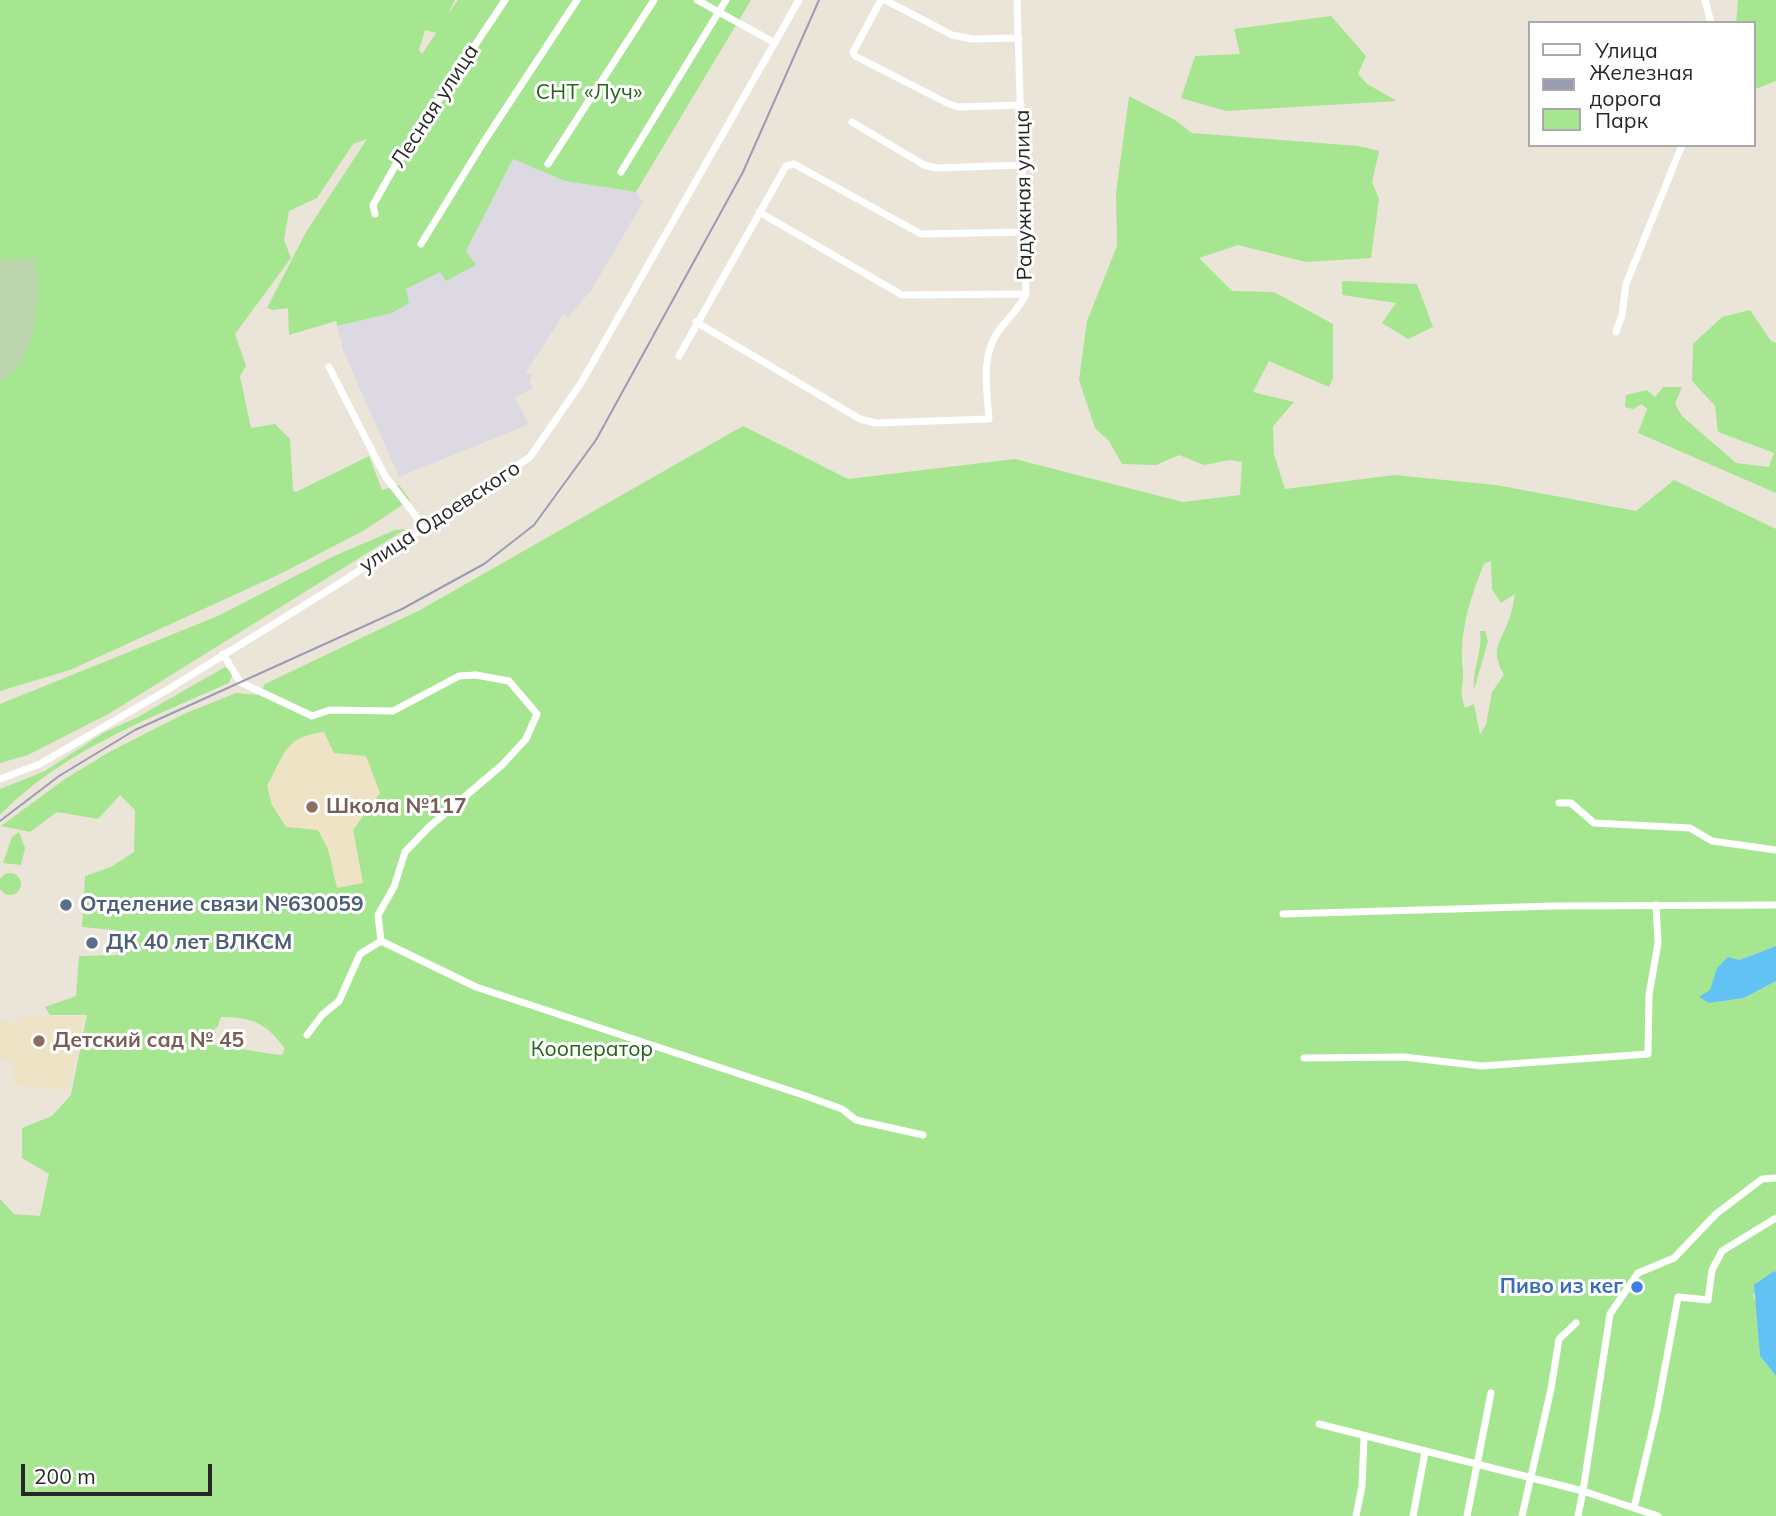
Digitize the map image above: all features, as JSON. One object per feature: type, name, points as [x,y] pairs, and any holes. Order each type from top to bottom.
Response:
[{"type":"street","name":"Лесная улица","points":[[374,214],[373,205],[395,166],[505,0]]},
{"type":"street","points":[[421,243],[577,0]]},
{"type":"street","points":[[548,164],[654,0]]},
{"type":"street","points":[[697,0],[718,14],[775,43]]},
{"type":"street","points":[[621,172],[726,0]]},
{"type":"street","name":"улица Одоевского","points":[[0,779],[40,764],[223,654],[518,468],[541,443],[581,383],[799,0]]},
{"type":"street","points":[[1019,38],[972,38],[952,35],[883,0],[853,52],[855,56],[949,104],[959,107],[1021,105]]},
{"type":"street","name":"Радужная улица","points":[[696,322],[860,419],[876,423],[989,419],[986,369],[989,349],[998,330],[1020,308],[1026,294],[1017,0]]},
{"type":"street","points":[[1705,0],[1710,21]]},
{"type":"street","points":[[852,122],[924,166],[936,169],[1023,165]]},
{"type":"street","points":[[1616,332],[1622,314],[1626,284],[1681,147]]},
{"type":"street","points":[[679,356],[786,166],[793,164],[921,234],[1025,232]]},
{"type":"street","points":[[759,212],[902,295],[1026,294]]},
{"type":"street","points":[[328,367],[385,476],[425,528]]},
{"type":"street","points":[[223,654],[240,682],[312,716],[330,710],[393,711],[459,676],[476,675],[509,681],[537,714],[526,739],[502,765],[429,827],[405,852],[394,887],[378,915],[381,941]]},
{"type":"street","points":[[1559,803],[1572,803],[1594,823],[1690,828],[1712,841],[1776,850]]},
{"type":"street","points":[[1304,1058],[1404,1056],[1482,1066],[1648,1054],[1649,995],[1658,943],[1656,905]]},
{"type":"street","points":[[1283,914],[1656,905],[1776,905]]},
{"type":"street","points":[[307,1035],[322,1015],[339,1000],[360,954],[381,941]]},
{"type":"street","points":[[381,941],[476,987],[842,1109],[856,1120],[923,1135]]},
{"type":"street","points":[[1578,1516],[1610,1314],[1638,1273],[1674,1258],[1716,1214],[1762,1180],[1776,1178]]},
{"type":"street","points":[[1636,1511],[1678,1297],[1708,1300],[1712,1270],[1722,1251],[1776,1218]]},
{"type":"street","points":[[1522,1516],[1551,1389],[1559,1339],[1576,1323]]},
{"type":"street","points":[[1467,1516],[1491,1393]]},
{"type":"street","points":[[1319,1424],[1364,1438],[1583,1491],[1636,1511],[1658,1516]]},
{"type":"street","points":[[1356,1516],[1362,1486],[1364,1438]]},
{"type":"street","points":[[1413,1516],[1425,1452]]},
{"type":"shaded area","points":[[513,159],[565,181],[636,192],[643,202],[592,289],[568,318],[563,315],[526,372],[532,375],[529,382],[533,388],[515,398],[529,424],[399,477],[343,350],[337,326],[392,313],[405,289],[440,272],[476,266],[466,251]]},
{"type":"shaded area","name":"Школа №117","points":[[304,720],[378,739],[385,794],[372,888],[339,895],[231,819]]},
{"type":"shaded area","name":"Детский сад № 45","points":[[84,1016],[69,1091],[14,1085],[14,1061],[0,1058],[0,1021],[21,1023],[21,1017]]},
{"type":"green space","name":"СНТ «Луч»","points":[[0,0],[455,0],[448,14],[458,0],[751,0],[636,192],[565,181],[513,159],[466,251],[476,265],[446,281],[440,272],[406,289],[409,303],[392,313],[337,326],[336,321],[289,335],[288,308],[267,308],[306,232],[367,139],[353,144],[317,198],[289,211],[284,240],[291,258],[235,334],[246,366],[240,376],[251,428],[275,424],[290,439],[293,491],[296,492],[369,456],[382,490],[399,485],[410,500],[363,531],[280,574],[70,670],[0,691]],"holes":[[[425,30],[436,33],[422,54],[419,50]]]},
{"type":"green space","points":[[1738,0],[1776,0],[1776,81],[1755,89],[1755,21],[1736,21]]},
{"type":"green space","points":[[1331,16],[1366,56],[1358,74],[1367,84],[1397,101],[1226,111],[1181,98],[1195,56],[1240,54],[1234,29]]},
{"type":"green space","name":"Кооператор","points":[[1129,96],[1175,120],[1192,133],[1358,146],[1379,151],[1372,182],[1379,199],[1371,258],[1306,262],[1238,245],[1199,258],[1232,291],[1274,292],[1333,324],[1333,378],[1329,387],[1269,361],[1253,392],[1294,402],[1273,426],[1274,454],[1285,489],[1394,475],[1496,485],[1636,511],[1674,480],[1776,529],[1776,946],[1717,968],[1709,1003],[1744,998],[1776,981],[1776,1271],[1753,1295],[1758,1309],[1760,1356],[1776,1376],[1776,1516],[0,1516],[0,1199],[14,1214],[40,1216],[49,1174],[22,1158],[22,1128],[52,1116],[71,1095],[87,1015],[50,1015],[45,1007],[76,996],[79,956],[117,955],[115,930],[82,927],[85,876],[111,867],[134,852],[135,810],[120,795],[98,819],[57,812],[30,832],[1,826],[65,779],[111,751],[186,713],[236,693],[258,695],[265,684],[420,610],[743,426],[848,479],[1015,459],[1183,502],[1240,495],[1242,462],[1230,460],[1204,465],[1179,455],[1156,465],[1122,464],[1109,441],[1095,428],[1079,380],[1087,321],[1117,246],[1116,193]],"holes":[[[1491,561],[1492,589],[1501,603],[1515,594],[1509,619],[1497,648],[1497,659],[1504,675],[1492,692],[1486,725],[1480,734],[1474,704],[1465,708],[1462,696],[1462,644],[1474,590],[1484,564]],[[324,732],[334,753],[366,756],[380,793],[353,830],[363,883],[337,888],[328,849],[318,830],[286,827],[272,805],[267,786],[282,756],[293,743],[311,734]],[[221,1017],[250,1020],[265,1027],[285,1049],[282,1055],[215,1045],[211,1032],[218,1026]]]},
{"type":"green space","points":[[36,258],[36,308],[30,343],[13,371],[0,381],[0,260]]},
{"type":"green space","points":[[1342,281],[1417,284],[1433,327],[1408,339],[1382,323],[1396,303],[1342,295]]},
{"type":"green space","points":[[1750,310],[1771,341],[1776,343],[1776,493],[1638,433],[1647,409],[1642,404],[1633,409],[1625,407],[1626,395],[1647,390],[1655,397],[1663,387],[1682,387],[1675,404],[1682,416],[1736,463],[1769,467],[1774,453],[1718,432],[1715,406],[1692,381],[1693,344],[1722,317]]},
{"type":"green space","points":[[406,529],[110,713],[28,755],[0,763],[0,704],[218,616],[334,556],[395,530]]},
{"type":"green space","points":[[1480,631],[1485,631],[1488,641],[1474,690],[1480,646]]},
{"type":"green space","points":[[225,667],[233,673],[229,683],[138,723],[79,754],[24,792],[0,815],[0,789],[45,771],[103,733],[138,717]]},
{"type":"green space","points":[[19,832],[25,848],[21,865],[3,863],[12,837]]},
{"type":"green space","points":[[6,873],[14,873],[21,880],[21,888],[14,895],[6,895],[-1,888],[-1,880]]},
{"type":"water","points":[[1776,946],[1776,981],[1744,998],[1709,1003],[1699,997],[1710,990],[1717,968],[1728,957],[1739,960]]},
{"type":"water","points":[[1774,1271],[1776,1376],[1760,1356],[1754,1285]]},
{"type":"railway","points":[[0,821],[59,776],[135,730],[402,609],[484,564],[534,525],[596,440],[743,172],[819,0]]},
{"type":"place","name":"Школа №117","points":[[312,807]]},
{"type":"place","name":"Отделение связи №630059","points":[[66,905]]},
{"type":"place","name":"ДК 40 лет ВЛКСМ","points":[[92,943]]},
{"type":"place","name":"Детский сад № 45","points":[[39,1041]]},
{"type":"place","name":"Пиво из кег","points":[[1637,1287]]}]
